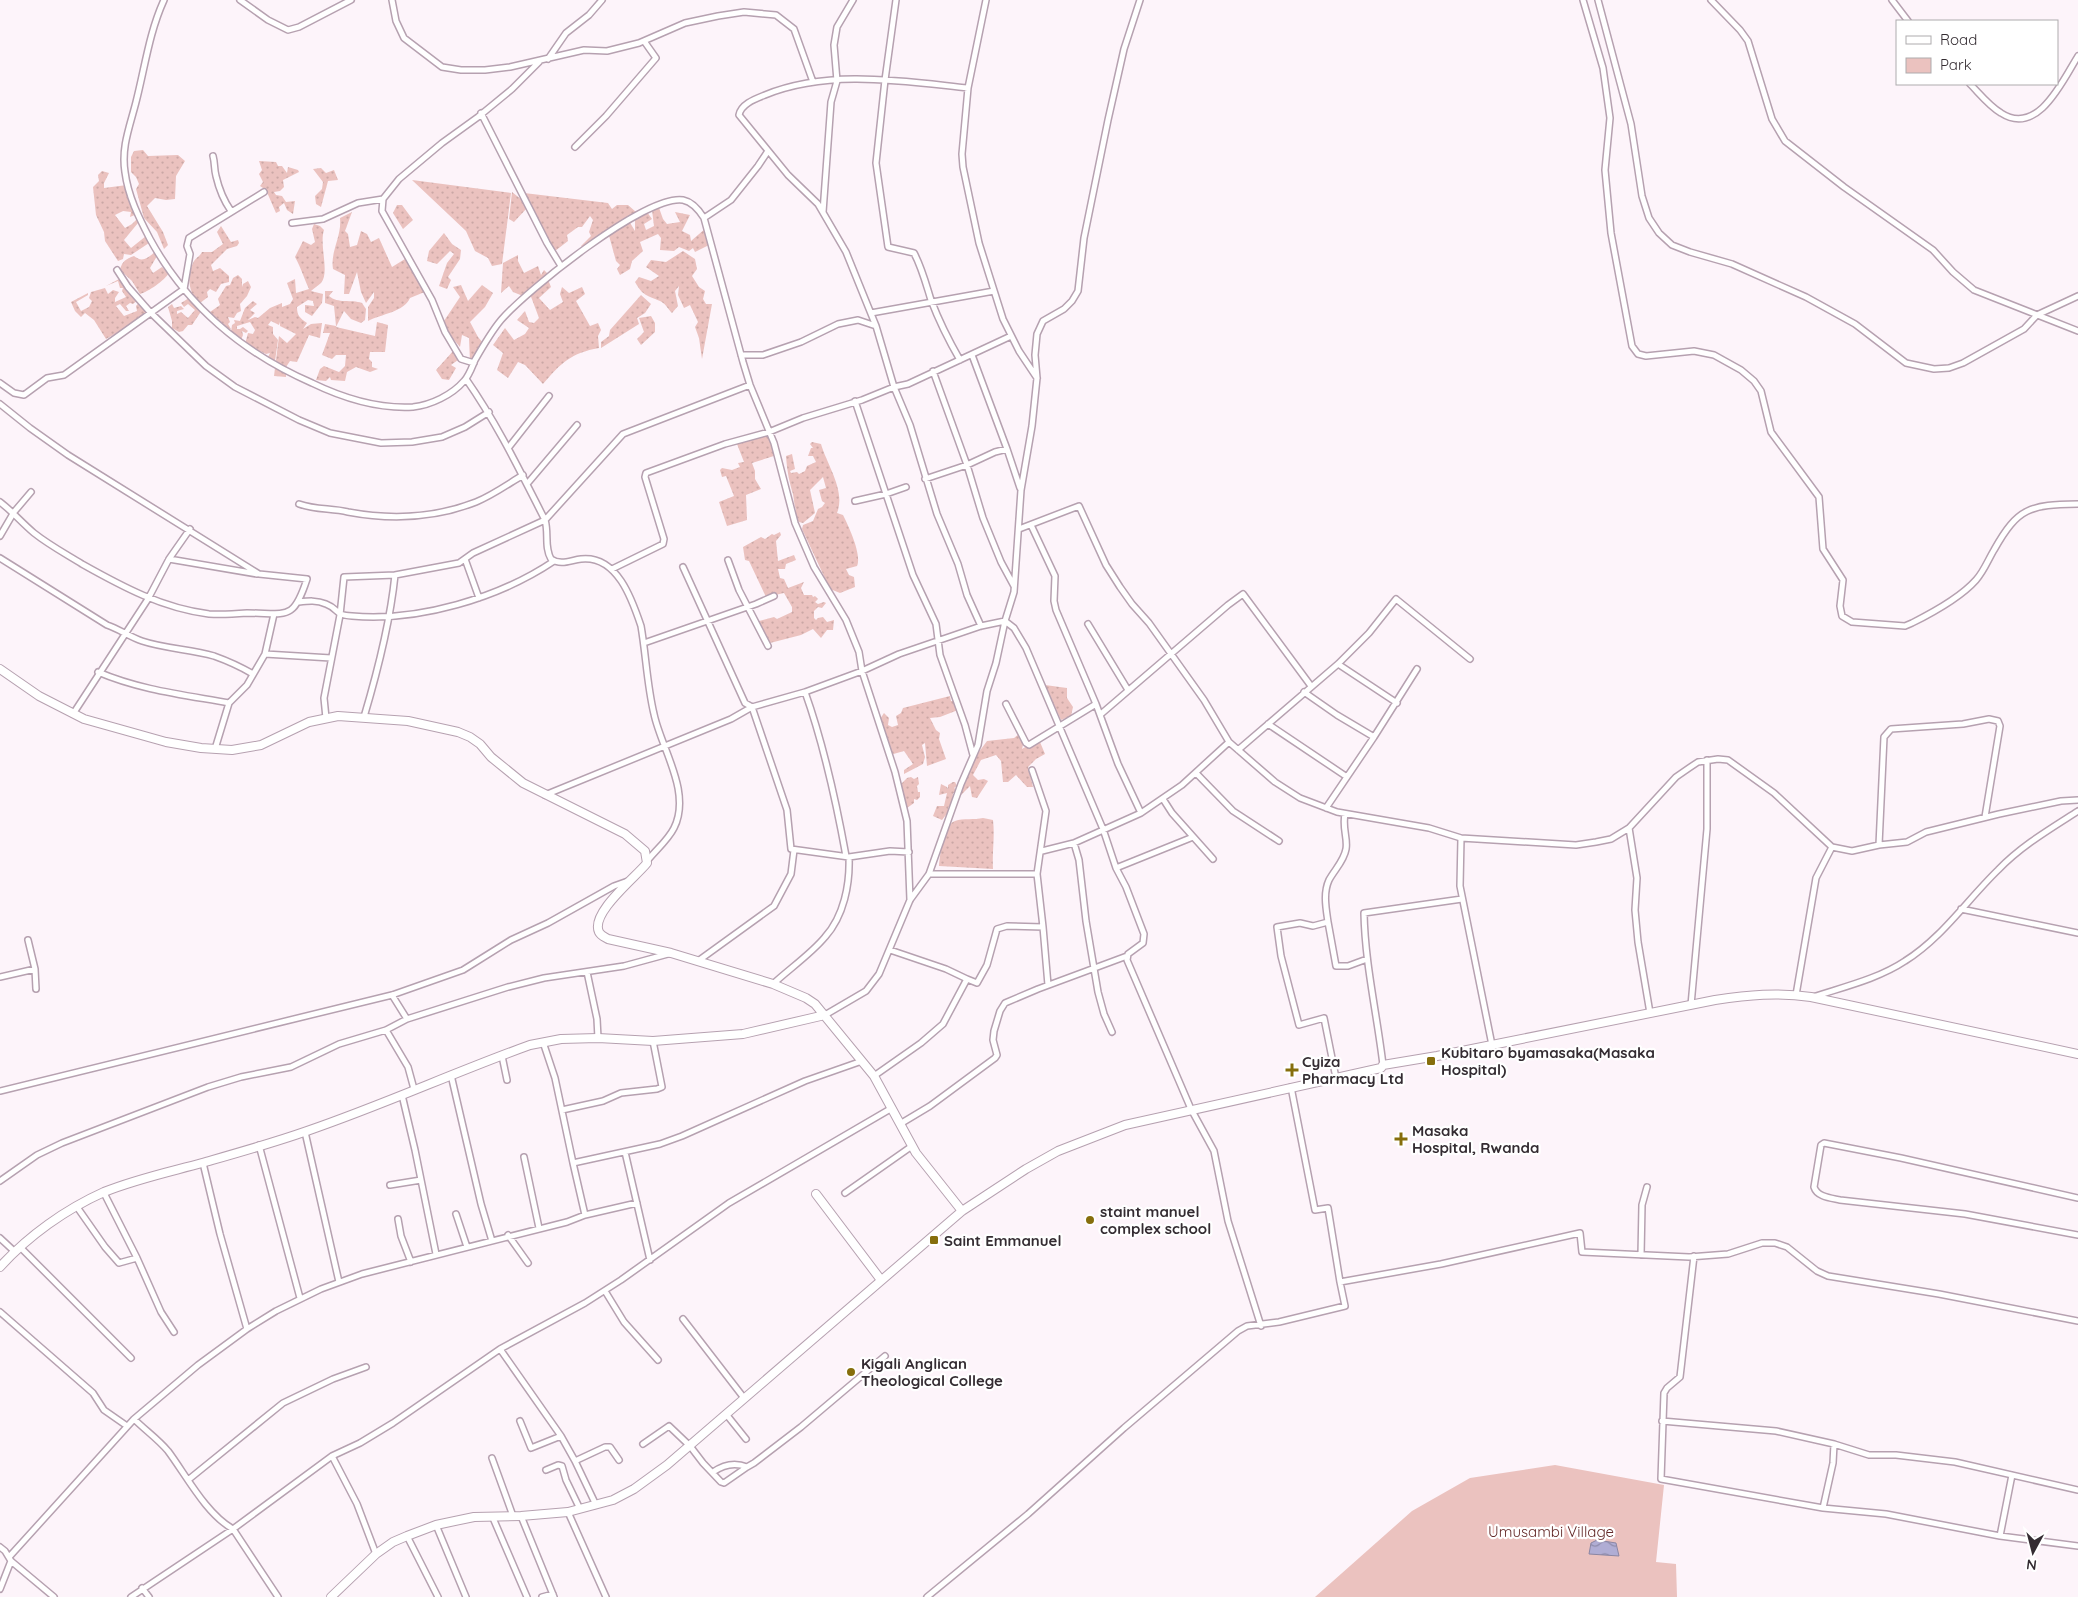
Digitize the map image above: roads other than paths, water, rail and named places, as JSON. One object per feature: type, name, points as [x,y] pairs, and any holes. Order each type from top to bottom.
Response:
[{"type":"main road","points":[[0,669],[39,696],[73,714],[114,728],[166,742],[201,748],[232,750],[261,745],[309,722],[338,716],[408,721],[464,734],[480,744],[509,773],[544,795],[625,834],[639,844],[645,852],[648,860],[602,914],[599,920],[598,931],[608,939],[698,961],[773,984],[806,998],[825,1015],[874,1076],[923,1164],[962,1211]]},
{"type":"main road","points":[[331,1597],[376,1554],[393,1542],[436,1525],[474,1517],[493,1518],[568,1512],[613,1500],[634,1490],[690,1446],[962,1211],[1026,1169],[1058,1151],[1125,1125],[1381,1068],[1383,1065],[1748,995],[1796,995],[1811,997],[2078,1054]]},
{"type":"main road","points":[[0,1267],[17,1249],[77,1207],[104,1193],[144,1178],[203,1163],[305,1132],[451,1075],[543,1042],[598,1038],[653,1041],[743,1034],[825,1015]]},
{"type":"main road","points":[[816,1194],[881,1280]]},
{"type":"street","points":[[164,0],[148,45],[123,156],[129,194],[139,217],[162,260],[184,289],[203,310],[239,342],[277,366],[348,398],[382,405],[420,406],[448,394],[466,379],[491,334],[509,310],[561,266],[599,238],[658,205],[682,200],[698,209],[704,218],[741,356],[782,469],[801,538],[814,567],[846,620],[859,652],[862,671],[895,772],[907,821],[910,900]]},
{"type":"street","points":[[240,0],[268,20],[288,30],[299,27],[351,0]]},
{"type":"street","points":[[392,0],[396,21],[404,38],[442,67],[461,70],[485,70],[540,62],[584,50],[607,52],[644,41],[685,23],[718,16],[744,12],[776,15],[794,28],[813,82]]},
{"type":"street","points":[[548,60],[566,33],[589,15],[602,0]]},
{"type":"street","points":[[823,213],[831,102],[837,81],[834,45],[837,27],[853,0]]},
{"type":"street","points":[[896,0],[876,163],[888,248],[914,253],[922,269],[932,301],[946,335],[960,360]]},
{"type":"street","points":[[986,0],[968,88],[962,154],[963,168],[970,209],[1003,319],[1019,351],[1037,378]]},
{"type":"street","points":[[825,1015],[866,991],[879,974],[910,900],[929,874],[980,737],[985,702],[1005,621],[1012,603],[1021,490],[1032,426],[1037,378],[1035,344],[1043,321],[1064,309],[1078,292],[1084,238],[1108,120],[1124,48],[1140,0]]},
{"type":"street","points":[[1584,0],[1603,68],[1610,118],[1604,170],[1611,232],[1632,346],[1638,354],[1646,356],[1694,351],[1714,355],[1741,370],[1754,381],[1760,391],[1771,432],[1820,497],[1823,549],[1843,580],[1840,606],[1842,616],[1852,622],[1905,626],[1912,623],[1964,591],[1975,581],[2000,540],[2019,515],[2045,505],[2078,504]]},
{"type":"street","points":[[1598,0],[1631,124],[1642,196],[1659,233],[1672,245],[1732,264],[1806,297],[1855,324],[1906,363],[1918,367],[1949,368],[1963,363],[2024,329],[2037,315],[2078,296]]},
{"type":"street","points":[[1711,0],[1748,41],[1772,119],[1785,141],[1844,188],[1933,250],[1953,272],[1974,290],[2078,331]]},
{"type":"street","points":[[1892,0],[1907,20]]},
{"type":"street","points":[[575,147],[606,116],[656,58],[644,41]]},
{"type":"street","points":[[1971,85],[2001,114],[2019,118],[2030,117],[2040,112],[2078,56]]},
{"type":"street","points":[[474,363],[461,359],[453,348],[432,300],[382,211],[383,199],[406,173],[442,142],[481,114],[540,62]]},
{"type":"street","points":[[968,88],[885,80],[856,79],[813,82],[771,93],[747,104],[740,111],[741,119],[788,175],[818,204],[853,266],[876,326],[894,387],[910,425],[926,479],[958,564],[967,595],[981,626]]},
{"type":"street","points":[[481,114],[547,244],[561,266]]},
{"type":"street","points":[[704,218],[731,200],[768,151]]},
{"type":"street","points":[[213,156],[216,165],[216,176],[224,202],[231,211]]},
{"type":"street","points":[[0,383],[14,393],[26,394],[47,378],[64,375],[184,289],[190,254],[187,246],[189,238],[264,192]]},
{"type":"street","points":[[292,223],[323,219],[358,203],[383,199]]},
{"type":"street","points":[[117,270],[128,287],[150,312],[206,366],[235,387],[299,420],[330,433],[381,442],[412,442],[442,438],[466,427],[489,412]]},
{"type":"street","points":[[871,313],[994,291]]},
{"type":"street","points":[[741,356],[763,354],[801,342],[838,324],[858,320],[876,326]]},
{"type":"street","points":[[612,569],[663,544],[664,539],[645,477],[646,473],[709,450],[769,432],[803,418],[894,387],[908,384],[1011,336]]},
{"type":"street","points":[[972,355],[1021,490]]},
{"type":"street","points":[[933,371],[968,465],[983,518],[1001,562],[1014,587]]},
{"type":"street","points":[[466,379],[489,412],[509,447],[545,520],[548,530],[549,556],[559,563],[592,559],[606,564],[612,569],[632,602],[641,626],[654,716],[666,746],[677,783],[679,797],[678,820],[670,835],[648,860]]},
{"type":"street","points":[[326,718],[324,698],[340,615],[344,577],[395,575],[459,563],[473,554],[545,520],[623,434],[750,385]]},
{"type":"street","points":[[509,447],[549,396]]},
{"type":"street","points":[[855,401],[913,576],[936,624],[940,655],[965,724],[974,756]]},
{"type":"street","points":[[0,404],[68,455],[143,504],[190,529],[259,574]]},
{"type":"street","points":[[527,484],[577,425]]},
{"type":"street","points":[[926,479],[1007,449]]},
{"type":"street","points":[[299,504],[312,509],[376,516],[428,515],[476,502],[523,475]]},
{"type":"street","points":[[855,501],[886,494],[906,486]]},
{"type":"street","points":[[0,536],[14,512],[31,492]]},
{"type":"street","points":[[0,502],[14,512],[32,532],[58,550],[111,581],[148,599],[166,605],[210,614],[274,614],[289,612],[299,602],[307,579],[259,574],[169,559]]},
{"type":"street","points":[[1019,529],[1079,506],[1106,565],[1132,604],[1149,623],[1204,700],[1229,742],[1275,782],[1300,798],[1345,814],[1429,828],[1461,838],[1576,845],[1611,839],[1629,828],[1676,777],[1693,765],[1707,760],[1728,760],[1786,802],[1832,847],[1852,851],[1879,845],[1907,842],[1926,832],[1985,817],[2045,804],[2078,800]]},
{"type":"street","points":[[1031,525],[1055,576],[1054,601],[1056,610],[1101,714],[1118,764],[1141,813]]},
{"type":"street","points":[[73,714],[98,672],[148,599],[169,559],[190,529]]},
{"type":"street","points":[[0,558],[107,625],[149,643],[214,656],[236,664],[253,674]]},
{"type":"street","points":[[465,559],[479,598]]},
{"type":"street","points":[[728,560],[748,607],[768,646]]},
{"type":"street","points":[[299,602],[325,603],[340,615],[391,616],[454,607],[537,573],[554,561]]},
{"type":"street","points":[[683,567],[745,703],[752,707],[787,810],[790,830],[789,846],[794,850],[848,857],[890,852],[909,852]]},
{"type":"street","points":[[364,717],[391,616],[395,575]]},
{"type":"street","points":[[1101,714],[1243,594],[1311,686]]},
{"type":"street","points":[[644,643],[748,607],[774,596]]},
{"type":"street","points":[[1238,750],[1338,664],[1368,633],[1396,599],[1470,658]]},
{"type":"street","points":[[215,749],[229,702],[247,685],[265,654],[274,614]]},
{"type":"street","points":[[544,795],[666,746],[752,707],[805,692],[862,671],[899,654],[981,626],[1005,621],[1014,628],[1026,648],[1103,829],[1116,868],[1126,887],[1144,937],[1144,943],[1127,956],[1009,1000],[1002,1007],[994,1031],[992,1040],[995,1058],[930,1106],[900,1124]]},
{"type":"street","points":[[1088,624],[1128,690]]},
{"type":"street","points":[[265,654],[331,658]]},
{"type":"street","points":[[1338,664],[1396,703]]},
{"type":"street","points":[[1326,808],[1417,669]]},
{"type":"street","points":[[98,672],[122,682],[156,691],[229,702]]},
{"type":"street","points":[[773,984],[825,938],[835,923],[844,898],[848,857],[832,782],[805,692]]},
{"type":"street","points":[[1304,692],[1336,715],[1374,737]]},
{"type":"street","points":[[1006,704],[1017,728],[1029,745],[1096,704]]},
{"type":"street","points":[[1879,845],[1884,737],[1891,729],[1955,725],[1989,719],[1998,721],[2000,726],[1985,817]]},
{"type":"street","points":[[1268,724],[1347,777]]},
{"type":"street","points":[[1042,851],[1074,843],[1141,813],[1163,799],[1196,773],[1229,742]]},
{"type":"street","points":[[1691,1005],[1707,829],[1707,760]]},
{"type":"street","points":[[1032,770],[1046,811],[1038,874],[1048,985]]},
{"type":"street","points":[[1196,773],[1233,812],[1279,841]]},
{"type":"street","points":[[1163,799],[1193,837],[1213,858]]},
{"type":"street","points":[[1811,997],[1863,980],[1892,968],[1924,948],[2013,856],[2078,811]]},
{"type":"street","points":[[1345,814],[1343,825],[1346,848],[1338,868],[1329,880],[1325,895],[1328,922],[1336,966],[1348,966],[1367,959]]},
{"type":"street","points":[[1629,828],[1637,878],[1635,910],[1638,942],[1650,1013]]},
{"type":"street","points":[[1116,868],[1193,837]]},
{"type":"street","points":[[1461,838],[1460,886],[1492,1045]]},
{"type":"street","points":[[1074,843],[1079,860],[1086,921],[1102,1007],[1112,1032]]},
{"type":"street","points":[[1796,995],[1816,878],[1832,847]]},
{"type":"street","points":[[698,961],[774,906],[791,874],[794,850]]},
{"type":"street","points":[[929,874],[1038,874]]},
{"type":"street","points":[[0,1091],[392,995],[463,970],[511,940],[548,924],[614,886],[629,880]]},
{"type":"street","points":[[1383,1065],[1378,1020],[1367,959],[1364,913],[1462,899]]},
{"type":"street","points":[[1961,909],[2078,933]]},
{"type":"street","points":[[1328,922],[1313,926],[1300,922],[1277,927],[1281,956],[1299,1024],[1324,1018],[1336,1078]]},
{"type":"street","points":[[890,950],[977,983],[986,965],[997,929],[1007,926],[1043,926]]},
{"type":"street","points":[[28,940],[35,969],[36,988]]},
{"type":"street","points":[[0,1181],[37,1155],[62,1143],[208,1087],[241,1077],[291,1067],[339,1044],[386,1030],[407,1019],[508,987],[544,978],[624,966],[671,953]]},
{"type":"street","points":[[1127,956],[1191,1109],[1214,1151],[1228,1221],[1261,1326]]},
{"type":"street","points":[[0,977],[35,969]]},
{"type":"street","points":[[587,972],[598,1038]]},
{"type":"street","points":[[874,1076],[921,1043],[944,1024],[967,978]]},
{"type":"street","points":[[392,995],[407,1019]]},
{"type":"street","points":[[386,1030],[408,1067],[414,1089]]},
{"type":"street","points":[[562,1110],[603,1101],[621,1093],[657,1090],[662,1087],[653,1041]]},
{"type":"street","points":[[543,1042],[555,1078],[585,1214]]},
{"type":"street","points":[[502,1056],[507,1080]]},
{"type":"street","points":[[573,1162],[660,1144],[805,1081],[862,1061]]},
{"type":"street","points":[[451,1075],[481,1204],[492,1240]]},
{"type":"street","points":[[927,1597],[1028,1514],[1124,1428],[1238,1331],[1247,1326],[1261,1326],[1345,1306],[1328,1208],[1315,1210],[1290,1088]]},
{"type":"street","points":[[402,1095],[436,1254]]},
{"type":"street","points":[[131,1597],[232,1529],[332,1456],[360,1444],[500,1349],[605,1290],[729,1203],[892,1108]]},
{"type":"street","points":[[305,1132],[339,1282]]},
{"type":"street","points":[[2078,1198],[1901,1158],[1824,1143],[1821,1146],[1814,1187],[1820,1195],[1840,1200],[1965,1214],[2078,1235]]},
{"type":"street","points":[[259,1145],[300,1298]]},
{"type":"street","points":[[846,1193],[912,1146]]},
{"type":"street","points":[[625,1152],[650,1260]]},
{"type":"street","points":[[524,1157],[539,1228]]},
{"type":"street","points":[[203,1163],[220,1234],[247,1329]]},
{"type":"street","points":[[390,1185],[421,1180]]},
{"type":"street","points":[[1641,1255],[1642,1204],[1646,1186]]},
{"type":"street","points":[[104,1193],[137,1258],[161,1312],[174,1332]]},
{"type":"street","points":[[0,1589],[11,1558],[127,1426],[198,1365],[247,1329],[300,1298],[339,1282],[436,1254],[566,1222],[585,1214],[637,1204]]},
{"type":"street","points":[[77,1207],[104,1247],[119,1263],[137,1258]]},
{"type":"street","points":[[456,1214],[467,1247]]},
{"type":"street","points":[[398,1219],[401,1236],[411,1262]]},
{"type":"street","points":[[1340,1282],[1441,1264],[1580,1233],[1582,1252],[1694,1256],[1728,1254],[1762,1243],[1774,1243],[1787,1247],[1817,1271],[1828,1276],[1939,1294],[2078,1321]]},
{"type":"street","points":[[508,1235],[528,1263]]},
{"type":"street","points":[[0,1238],[17,1249],[131,1358]]},
{"type":"street","points":[[1694,1256],[1680,1377],[1665,1391],[1662,1421],[1661,1479],[1823,1508],[1886,1514],[2000,1536],[2078,1546]]},
{"type":"street","points":[[605,1290],[624,1322],[658,1360]]},
{"type":"street","points":[[0,1312],[93,1393],[104,1410],[127,1426]]},
{"type":"street","points":[[683,1319],[744,1398]]},
{"type":"street","points":[[500,1349],[561,1436],[576,1461],[596,1505]]},
{"type":"street","points":[[643,1444],[669,1426],[690,1446],[702,1463],[724,1483],[800,1427],[885,1356]]},
{"type":"street","points":[[188,1480],[284,1403],[333,1378],[366,1367]]},
{"type":"street","points":[[726,1414],[746,1439]]},
{"type":"street","points":[[134,1419],[167,1451],[209,1507],[226,1526],[232,1529],[278,1597]]},
{"type":"street","points":[[520,1421],[531,1448],[561,1436]]},
{"type":"street","points":[[1662,1421],[1776,1431],[1869,1454],[1896,1455],[1955,1462],[2078,1490]]},
{"type":"street","points":[[1823,1508],[1834,1444]]},
{"type":"street","points":[[576,1461],[605,1447],[610,1448],[619,1460]]},
{"type":"street","points":[[332,1456],[357,1504],[376,1554]]},
{"type":"street","points":[[492,1458],[553,1595],[542,1597]]},
{"type":"street","points":[[546,1470],[558,1465],[562,1466],[566,1480],[580,1509]]},
{"type":"street","points":[[713,1472],[723,1466],[742,1465],[747,1467]]},
{"type":"street","points":[[2000,1536],[2012,1476]]},
{"type":"street","points":[[568,1512],[606,1597]]},
{"type":"street","points":[[493,1518],[527,1597]]},
{"type":"street","points":[[436,1525],[466,1597]]},
{"type":"street","points":[[407,1536],[438,1597]]},
{"type":"street","points":[[0,1547],[54,1597]]},
{"type":"street","points":[[142,1588],[149,1597]]},
{"type":"water","points":[[1597,1540],[1616,1543],[1619,1556],[1589,1554],[1591,1543]]},
{"type":"place","name":"Kubitaro byamasaka(Masaka Hospital)","points":[[1431,1061]]},
{"type":"place","name":"Cyiza Pharmacy Ltd","points":[[1292,1070]]},
{"type":"place","name":"Masaka Hospital, Rwanda","points":[[1401,1139]]},
{"type":"place","name":"staint manuel complex school","points":[[1090,1220]]},
{"type":"place","name":"Saint Emmanuel","points":[[934,1240]]},
{"type":"place","name":"Kigali Anglican Theological College","points":[[851,1372]]},
{"type":"park label","name":"Umusambi Village","points":[[1551,1531]]}]
